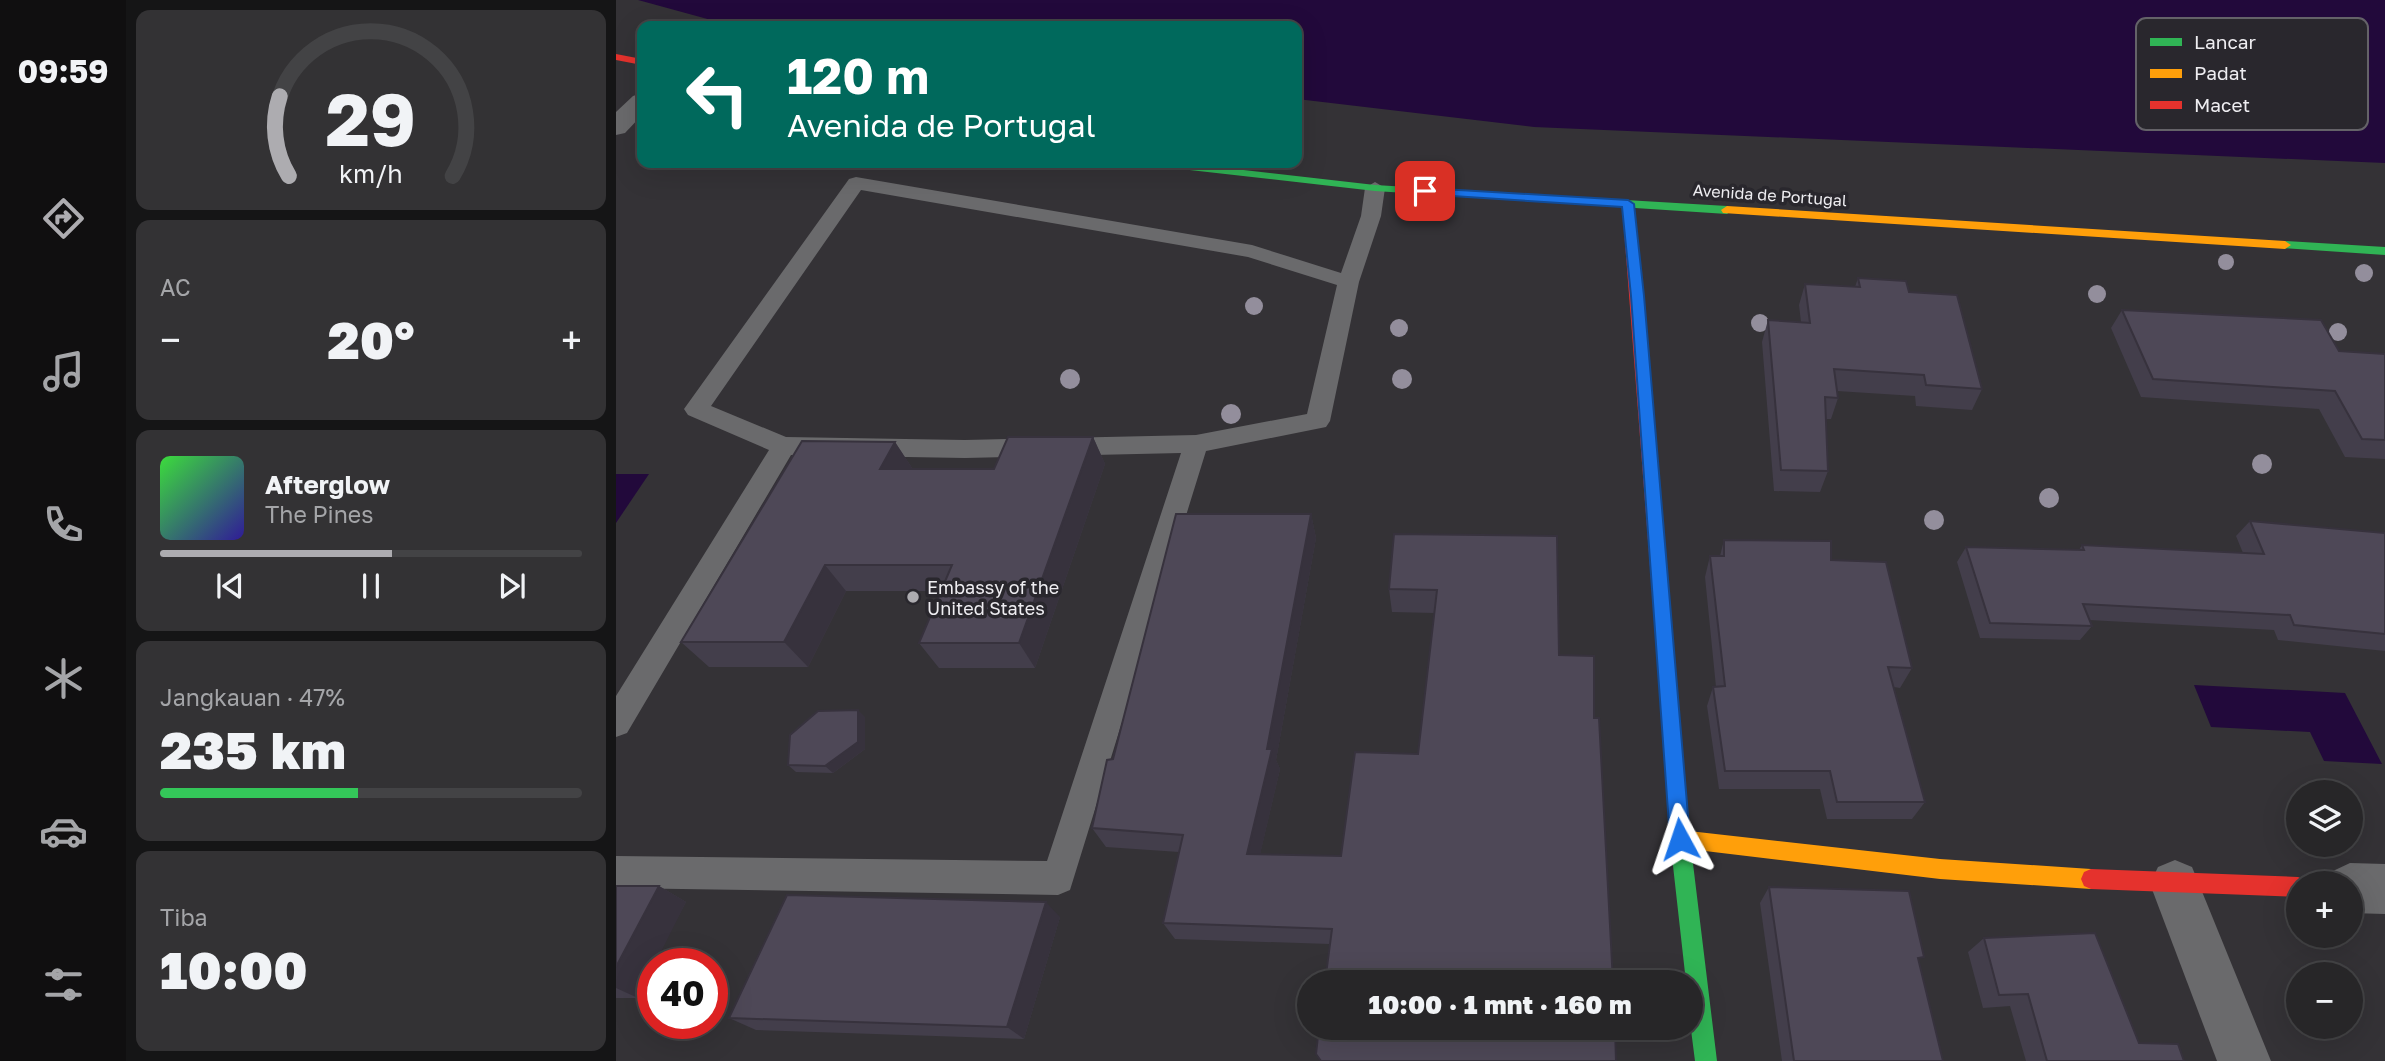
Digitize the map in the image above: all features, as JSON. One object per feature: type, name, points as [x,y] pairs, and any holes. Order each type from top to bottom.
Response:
[{"type":"main road","points":[[616,57],[637,61]]},
{"type":"main road","name":"Avenida de Portugal","points":[[1198,168],[1375,188],[2385,251]]},
{"type":"main road","points":[[1628,204],[1680,839],[1706,1061]]},
{"type":"main road","points":[[1680,839],[1940,869],[2175,884],[2286,887]]},
{"type":"street","points":[[616,127],[637,106]]},
{"type":"street","points":[[2175,884],[2244,1061]]},
{"type":"street","points":[[2363,888],[2385,889]]},
{"type":"lane","points":[[1348,282],[1252,251],[856,183],[696,409],[785,446],[965,449],[1196,443],[1318,421],[1348,282],[1371,216],[1375,188]]},
{"type":"lane","points":[[616,872],[1058,878],[1196,443]]},
{"type":"lane","points":[[616,723],[785,446]]},
{"type":"shaded area","points":[[638,0],[2385,0],[2385,163],[1534,127],[1302,100],[1302,21],[715,21]]},
{"type":"shaded area","points":[[616,474],[649,474],[616,523]]},
{"type":"shaded area","points":[[2194,685],[2345,693],[2382,764],[2324,761],[2310,732],[2211,727]]},
{"type":"building","points":[[1858,278],[1906,281],[1909,292],[1957,295],[1982,389],[1926,385],[1924,375],[1834,369],[1838,398],[1825,397],[1828,471],[1781,470],[1768,320],[1810,323],[1805,284],[1860,287]]},
{"type":"building","points":[[2122,310],[2321,320],[2339,351],[2385,354],[2385,440],[2362,439],[2335,391],[2153,379]]},
{"type":"building","points":[[1008,437],[1093,437],[1019,643],[919,643],[952,565],[825,565],[784,642],[681,642],[802,441],[895,442],[880,469],[994,469]]},
{"type":"building","points":[[1176,514],[1311,514],[1267,749],[1272,749],[1247,854],[1341,856],[1355,752],[1418,754],[1437,590],[1389,589],[1394,534],[1557,536],[1559,655],[1594,656],[1594,718],[1599,718],[1612,970],[1327,970],[1332,929],[1163,923],[1183,835],[1092,828],[1107,760],[1113,759]]},
{"type":"building","points":[[2250,521],[2385,533],[2385,634],[2294,625],[2290,615],[2083,604],[2092,626],[1990,623],[1966,547],[2084,550],[2082,545],[2264,554]]},
{"type":"building","points":[[1724,540],[1831,541],[1831,560],[1886,562],[1912,668],[1888,667],[1925,802],[1837,802],[1830,771],[1725,771],[1713,687],[1725,686],[1710,556],[1724,556]]},
{"type":"building","points":[[858,710],[858,742],[825,766],[788,765],[790,735],[818,711]]},
{"type":"building","points":[[616,886],[659,886],[616,967]]},
{"type":"building","points":[[1769,887],[1909,891],[1924,957],[1918,958],[1943,1061],[1794,1061]]},
{"type":"building","points":[[787,895],[1046,902],[1007,1027],[729,1018]]},
{"type":"building","points":[[2095,933],[2139,1043],[2178,1044],[2184,1061],[2047,1061],[2028,994],[1999,995],[1984,938]]},
{"type":"building","points":[[1318,1040],[1615,1040],[1616,1061],[1321,1061],[1316,1054]]},
{"type":"traffic: fast","points":[[1198,168],[1375,188],[1727,210]]},
{"type":"traffic: fast","points":[[2285,245],[2385,251]]},
{"type":"traffic: fast","points":[[1674,761],[1680,839],[1706,1061]]},
{"type":"traffic: slow","points":[[1727,210],[2285,245]]},
{"type":"traffic: slow","points":[[1680,839],[1940,869],[2091,879]]},
{"type":"traffic: jam","points":[[616,57],[637,61]]},
{"type":"traffic: jam","points":[[1628,204],[1674,761]]},
{"type":"traffic: jam","points":[[2091,879],[2286,887]]},
{"type":"place","name":"Embassy of the United States","points":[[913,597]]},
{"type":"route","points":[[1425,191],[1628,204],[1680,839]]}]
